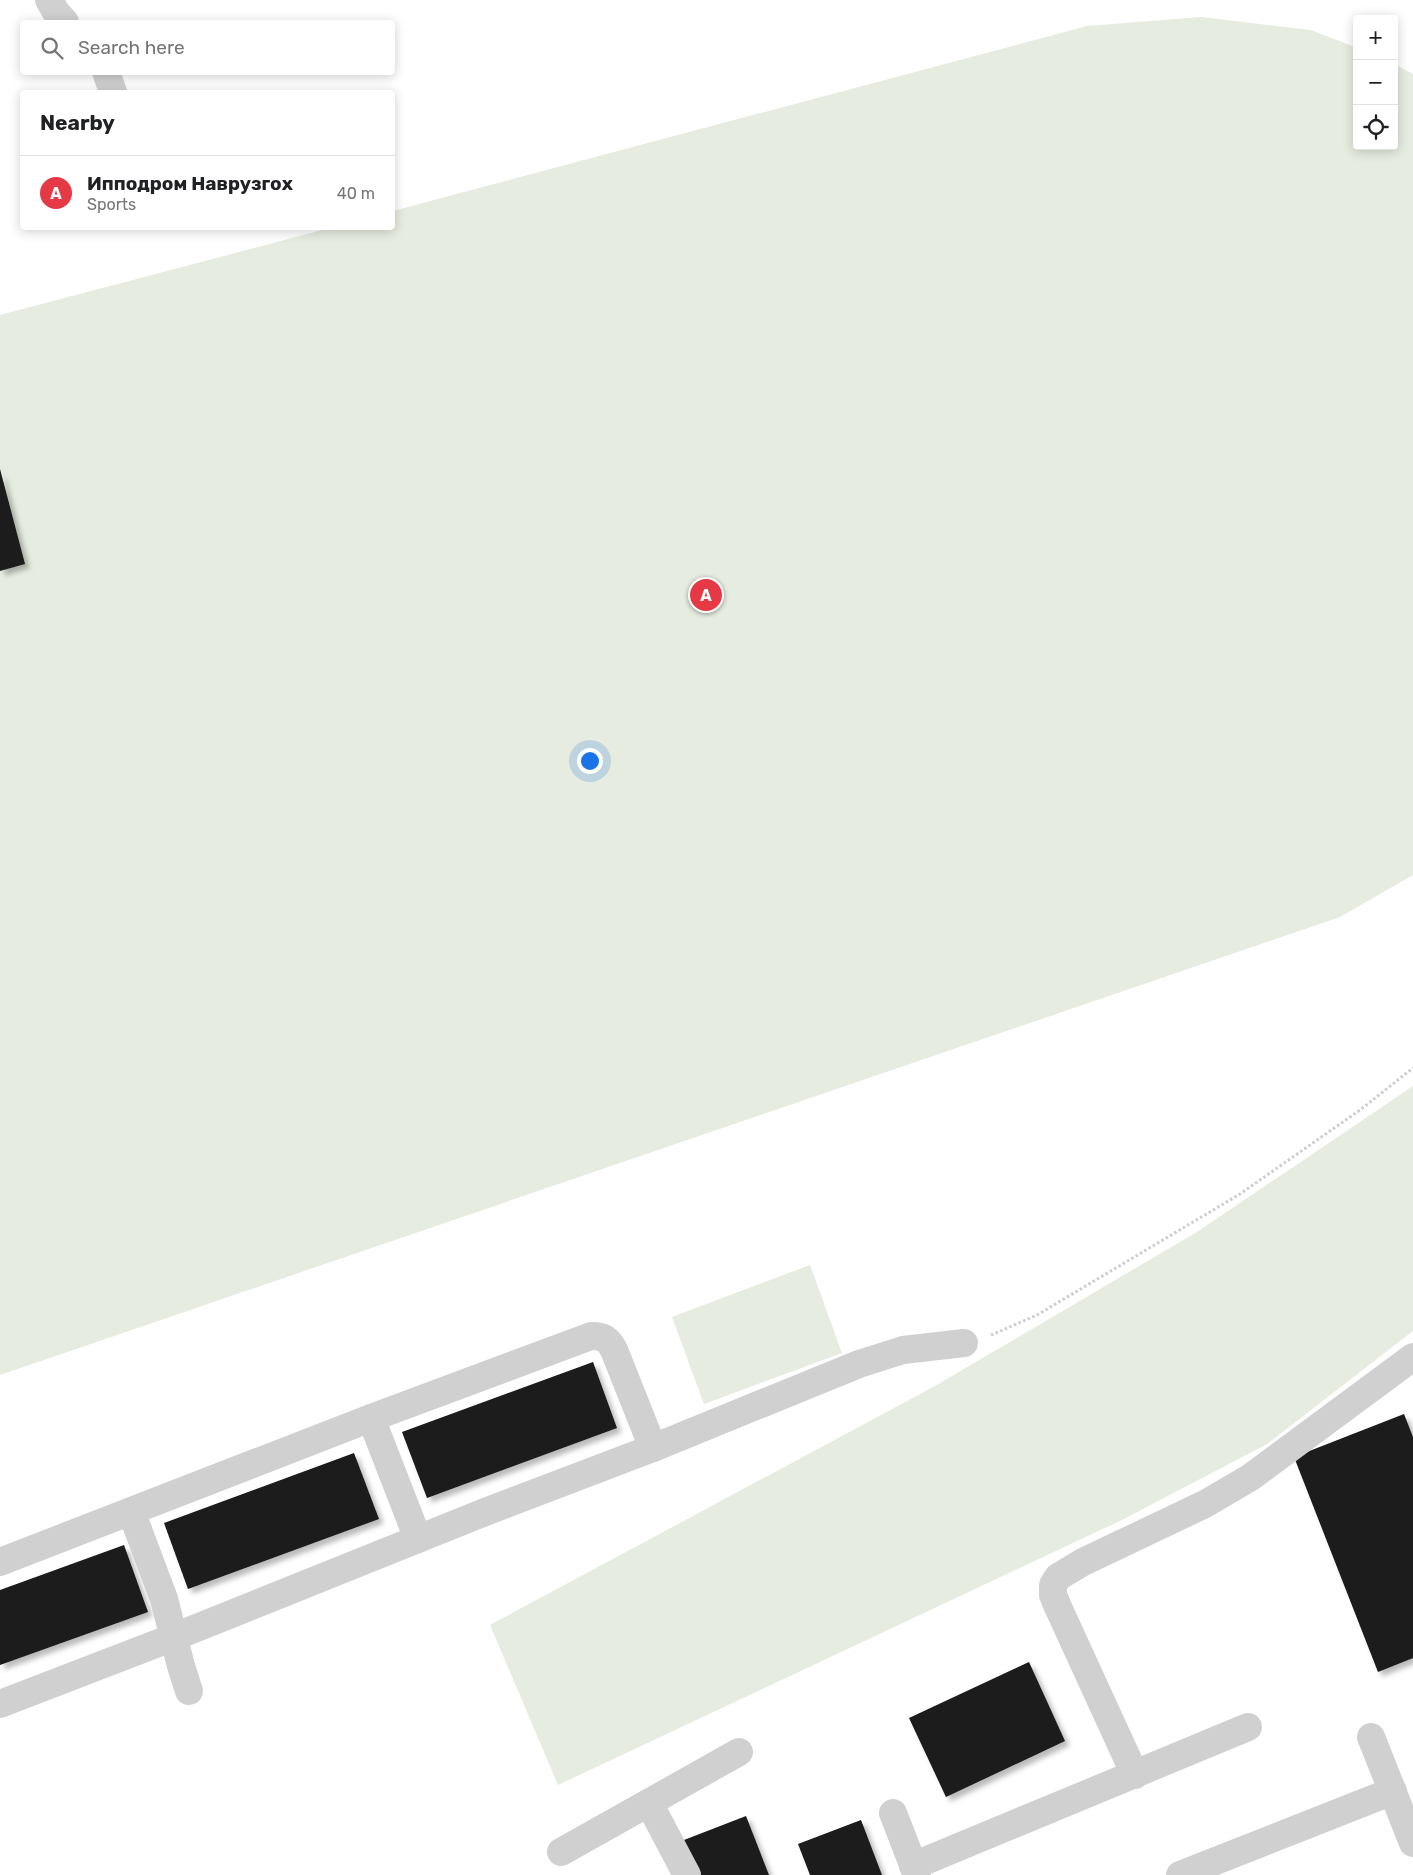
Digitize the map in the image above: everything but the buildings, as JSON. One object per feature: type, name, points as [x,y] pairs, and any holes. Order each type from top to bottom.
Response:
[{"type":"lane","points":[[49,0],[63,20]]},
{"type":"lane","points":[[107,75],[112,90]]},
{"type":"lane","points":[[0,1562],[371,1418],[591,1336],[602,1336],[609,1341],[614,1350],[653,1448]]},
{"type":"lane","points":[[0,1704],[174,1638],[485,1512],[653,1448],[879,1357],[921,1347],[964,1343]]},
{"type":"lane","points":[[1135,1774],[1058,1607],[1053,1585],[1058,1577],[1083,1562],[1205,1504],[1251,1477],[1413,1357]]},
{"type":"lane","points":[[371,1418],[418,1539]]},
{"type":"lane","points":[[131,1511],[164,1599],[189,1691]]},
{"type":"lane","points":[[893,1813],[915,1870],[1248,1726]]},
{"type":"lane","points":[[1371,1737],[1413,1842]]},
{"type":"lane","points":[[561,1852],[739,1752]]},
{"type":"lane","points":[[1180,1875],[1393,1791]]},
{"type":"lane","points":[[649,1803],[687,1875]]},
{"type":"path","points":[[964,1343],[983,1339],[1038,1315],[1240,1194],[1360,1110],[1413,1068]]},
{"type":"shaded area","points":[[1201,17],[1311,30],[1353,46],[1353,150],[1398,150],[1398,66],[1413,74],[1413,875],[1340,917],[0,1375],[0,315],[322,230],[395,230],[395,210],[1087,26]]},
{"type":"shaded area","points":[[1413,1086],[1413,1331],[1267,1444],[1124,1519],[558,1785],[490,1625],[935,1386],[1197,1232]]},
{"type":"shaded area","points":[[810,1265],[842,1353],[704,1404],[672,1317]]},
{"type":"place","name":"Ипподром Наврузгох","points":[[706,595]]}]
